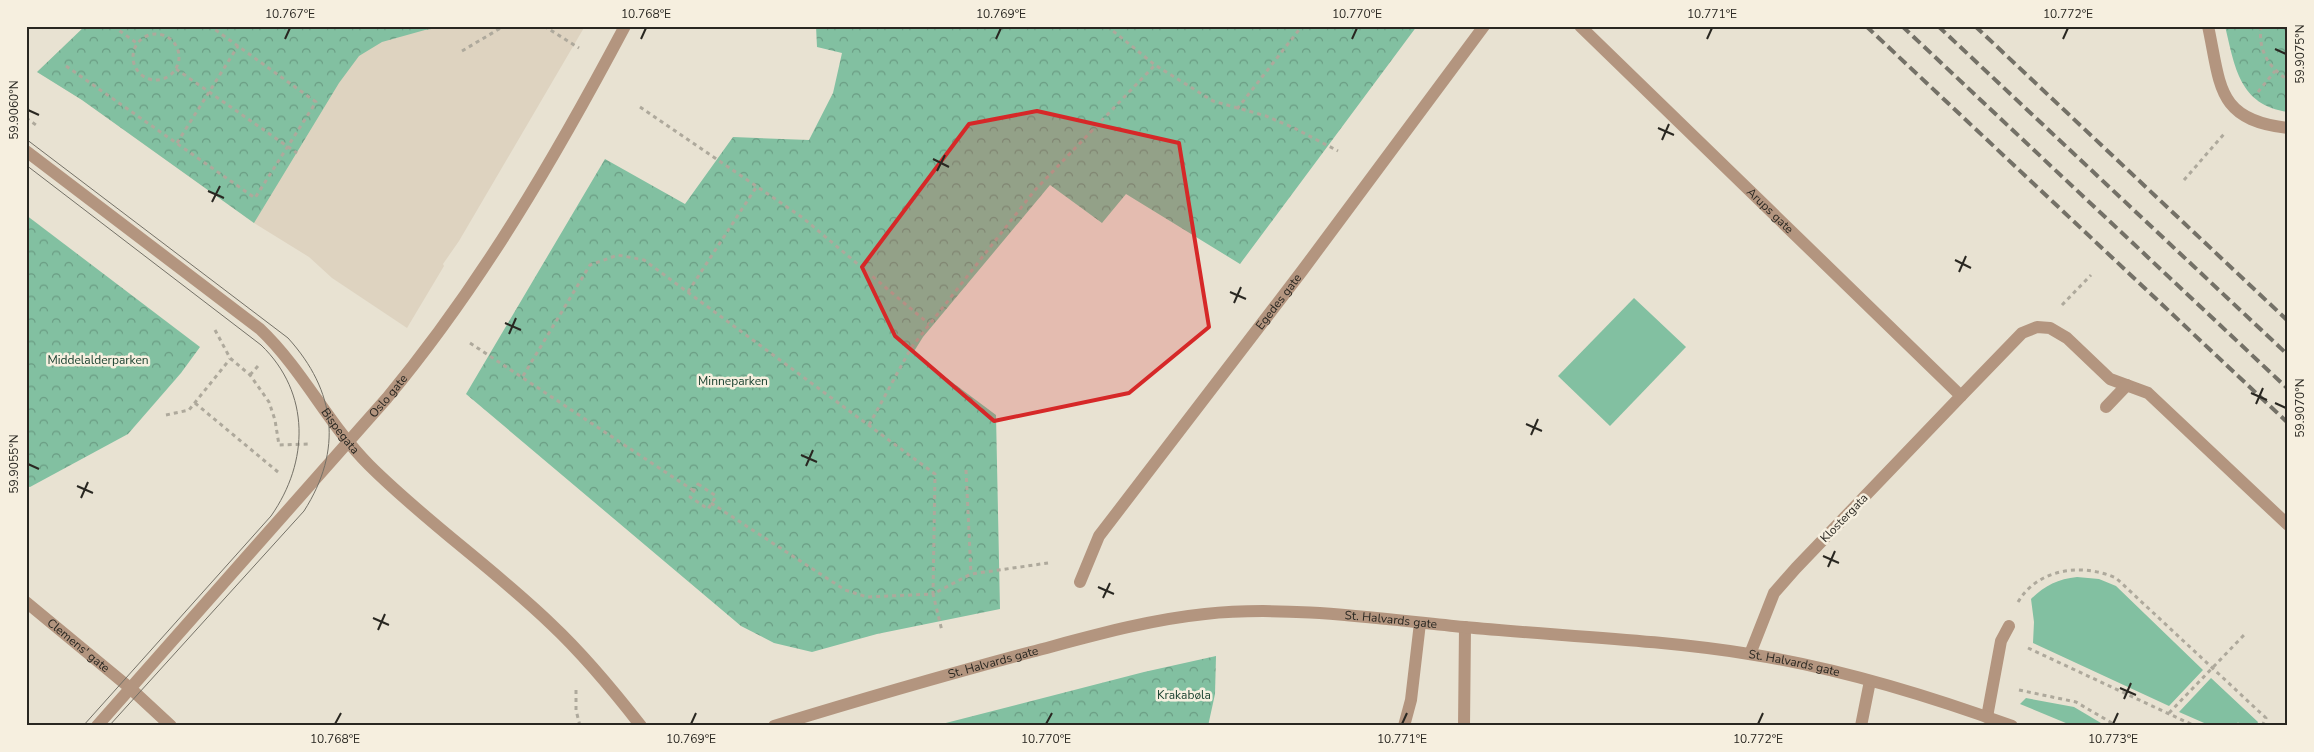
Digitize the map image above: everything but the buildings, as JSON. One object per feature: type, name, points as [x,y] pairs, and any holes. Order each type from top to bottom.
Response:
[{"type":"street","name":"Oslo gate","points":[[97,726],[415,365],[462,300],[566,133],[625,26]]},
{"type":"street","name":"Egedes gate","points":[[1080,582],[1099,536],[1302,271],[1484,26]]},
{"type":"street","name":"Arups gate","points":[[1580,26],[1961,396]]},
{"type":"street","points":[[2208,26],[2223,95],[2241,114],[2264,125],[2288,128]]},
{"type":"street","name":"Bispegata","points":[[26,151],[260,329],[290,360],[348,442],[370,466],[552,624],[599,675],[641,726]]},
{"type":"street","name":"Klostergata","points":[[1750,654],[1774,593],[2022,333],[2037,327],[2050,328],[2066,338],[2110,379],[2148,394],[2288,525]]},
{"type":"street","points":[[2106,407],[2127,385]]},
{"type":"street","name":"Clemens' gate","points":[[26,602],[130,688]]},
{"type":"street","name":"St. Halvards gate","points":[[774,726],[1089,637],[1159,621],[1205,614],[1254,612],[1316,614],[1663,644],[1750,654],[1897,687],[2012,726]]},
{"type":"street","points":[[1404,726],[1411,700],[1420,623]]},
{"type":"street","points":[[1987,717],[2001,641],[2009,626]]},
{"type":"street","points":[[1464,726],[1465,627]]},
{"type":"street","points":[[1861,726],[1870,680]]},
{"type":"street","points":[[130,688],[171,726]]},
{"type":"path","points":[[113,26],[138,44]]},
{"type":"path","points":[[66,66],[255,198],[316,102],[210,26]]},
{"type":"path","points":[[462,51],[504,26]]},
{"type":"path","points":[[544,26],[579,48]]},
{"type":"path","points":[[1107,26],[1156,65],[1214,101],[1236,109],[1266,116],[1294,128],[1338,152]]},
{"type":"path","points":[[1236,109],[1302,26]]},
{"type":"path","points":[[2261,26],[2260,44],[2265,58],[2275,71],[2288,80]]},
{"type":"path","points":[[152,34],[167,37],[173,41],[179,54],[176,69],[164,78],[157,80],[142,75],[134,63],[133,55],[138,44],[145,37],[152,34]]},
{"type":"path","points":[[177,144],[238,46]]},
{"type":"path","points":[[869,425],[911,348],[1035,190],[1156,65]]},
{"type":"path","points":[[176,69],[297,153]]},
{"type":"path","points":[[2255,95],[2275,71]]},
{"type":"path","points":[[640,107],[803,218],[929,324]]},
{"type":"path","points":[[2184,180],[2217,144]]},
{"type":"path","points":[[688,292],[757,186]]},
{"type":"path","points":[[523,376],[590,265],[618,255],[644,260],[935,474],[933,594],[942,631]]},
{"type":"path","points":[[2074,293],[2091,275]]},
{"type":"path","points":[[214,328],[230,358],[250,375],[269,402],[275,420],[279,445]]},
{"type":"path","points":[[470,343],[523,376],[694,491]]},
{"type":"path","points":[[166,415],[190,410],[230,358]]},
{"type":"path","points":[[250,375],[262,363]]},
{"type":"path","points":[[195,403],[278,472]]},
{"type":"path","points":[[966,470],[971,574]]},
{"type":"path","points":[[698,484],[716,496],[708,509],[690,497],[694,491],[698,484]]},
{"type":"path","points":[[711,503],[845,590],[867,597],[933,594],[971,574],[1048,563]]},
{"type":"path","points":[[2009,626],[2019,600],[2042,579],[2065,570],[2088,569],[2104,572],[2116,578],[2266,718],[2262,726]]},
{"type":"path","points":[[2024,594],[2025,603]]},
{"type":"path","points":[[2169,713],[2244,636]]},
{"type":"path","points":[[2023,646],[2195,726]]},
{"type":"path","points":[[2019,690],[2076,702],[2117,726]]},
{"type":"highlighted area","points":[[1037,111],[1179,143],[1209,327],[1129,393],[994,421],[895,336],[862,267],[969,124]]},
{"type":"shaded area","points":[[85,26],[585,26],[407,328],[332,278],[309,257],[254,223],[82,100],[37,72]]},
{"type":"green space","points":[[85,26],[451,26],[425,30],[382,42],[359,56],[339,83],[254,223],[82,100],[37,72]]},
{"type":"green space","name":"Minneparken","points":[[816,26],[1417,26],[1240,264],[1126,194],[1102,223],[1050,185],[923,337],[913,353],[996,415],[1000,609],[877,634],[812,652],[774,643],[741,626],[466,394],[605,159],[685,204],[733,137],[809,140],[833,93],[842,53],[817,47]]},
{"type":"green space","points":[[2225,26],[2288,26],[2288,112],[2272,108],[2249,93],[2236,69]]},
{"type":"green space","name":"Middelalderparken","points":[[26,215],[200,347],[181,373],[128,434],[30,487],[26,486]]},
{"type":"green space","points":[[1634,298],[1686,347],[1610,426],[1558,376]]},
{"type":"green space","points":[[2077,577],[2099,579],[2116,586],[2203,670],[2169,706],[2033,643],[2034,622],[2031,599],[2041,590],[2052,584],[2064,579]]},
{"type":"green space","name":"Krakabøla","points":[[1216,656],[1215,694],[1208,726],[934,726],[1144,672]]},
{"type":"green space","points":[[2211,678],[2258,722],[2256,726],[2240,726],[2238,722],[2236,726],[2211,726],[2179,712]]},
{"type":"green space","points":[[2026,698],[2074,707],[2106,726],[2073,726],[2020,704]]},
{"type":"tram line","points":[[26,139],[288,338],[304,358],[316,379],[324,400],[329,422],[329,443],[325,466],[304,511],[109,726]]},
{"type":"tram line","points":[[26,165],[261,345],[277,364],[289,384],[296,406],[299,428],[298,451],[292,473],[284,495],[271,516],[83,726]]},
{"type":"railway","points":[[1866,26],[2288,423]]},
{"type":"railway","points":[[1902,26],[2288,389]]},
{"type":"railway","points":[[1938,26],[2288,355]]},
{"type":"railway","points":[[1975,26],[2288,321]]}]
